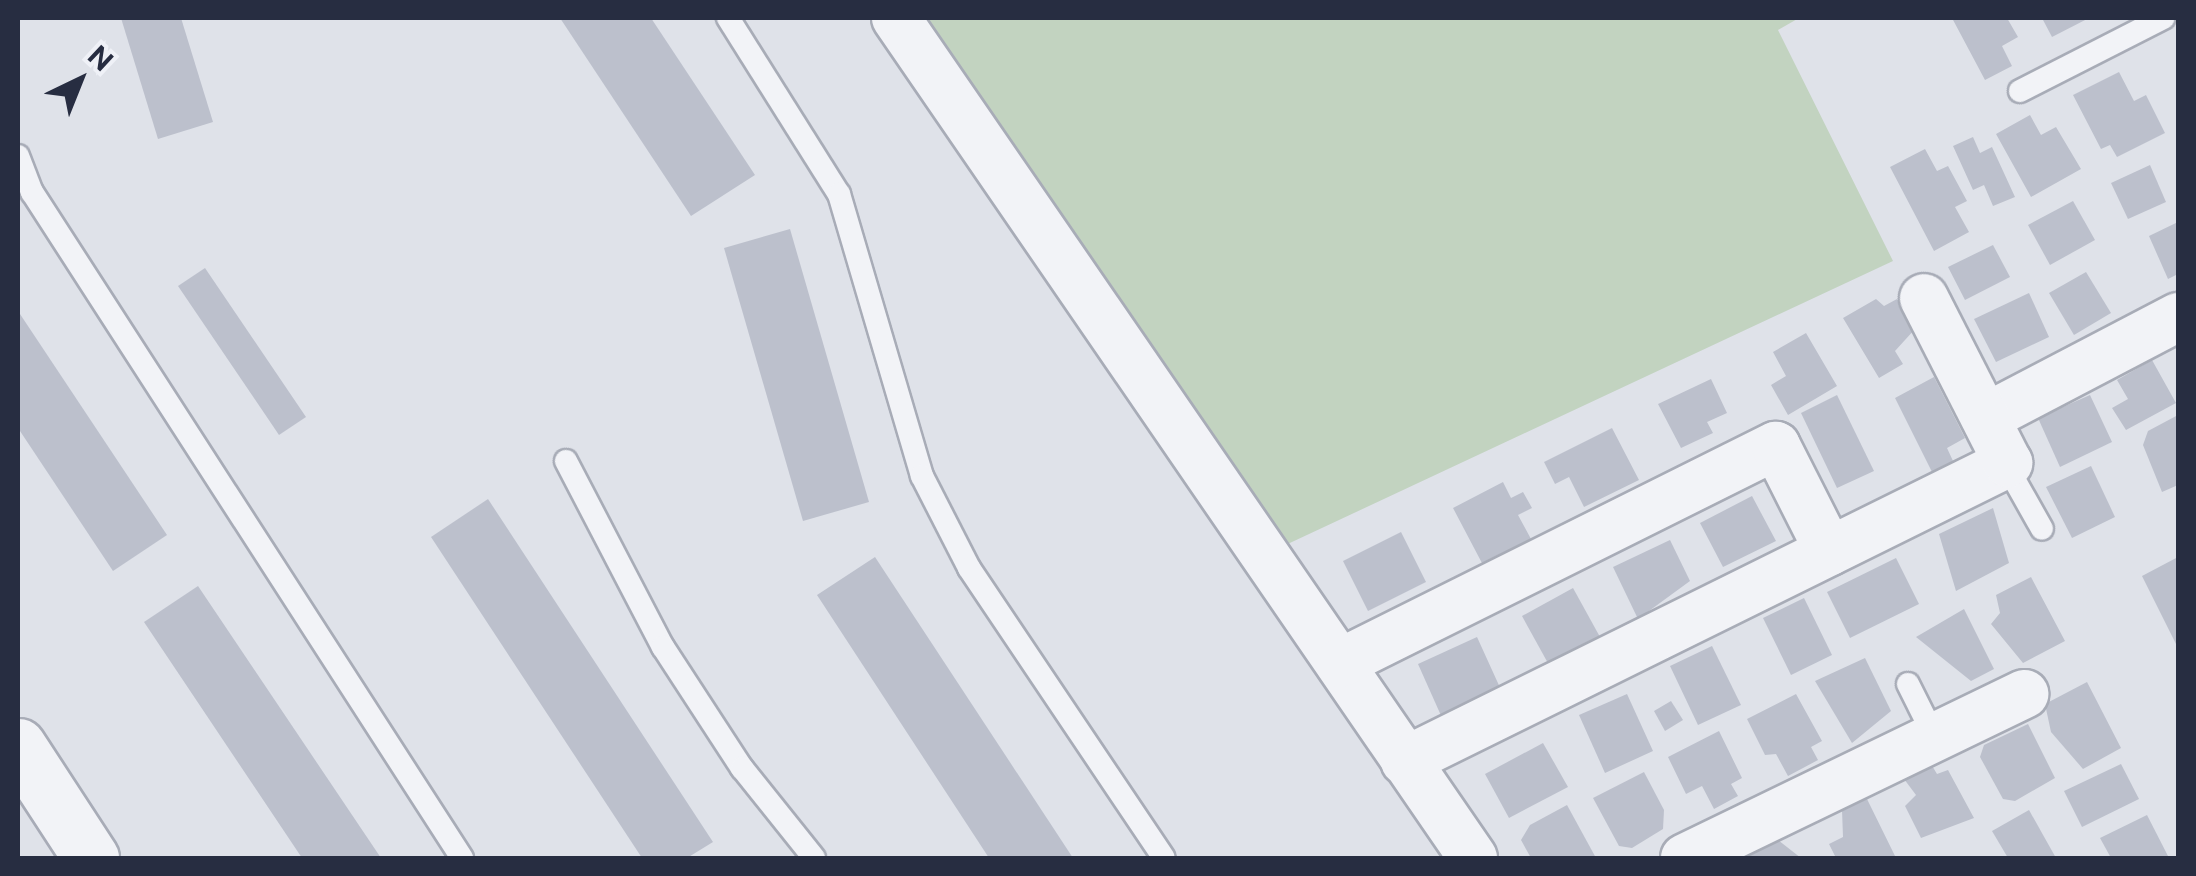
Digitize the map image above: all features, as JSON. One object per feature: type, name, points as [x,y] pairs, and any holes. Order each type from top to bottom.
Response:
[{"type":"street","points":[[896,18],[1473,858]]},
{"type":"street","points":[[1405,760],[2006,464],[1987,417],[1924,298]]},
{"type":"street","points":[[1987,417],[2178,317]]},
{"type":"street","points":[[1340,663],[1776,446],[1829,551]]},
{"type":"street","points":[[1686,858],[2025,694]]},
{"type":"street","points":[[18,746],[92,858]]},
{"type":"lane","points":[[728,18],[839,194],[922,476],[969,568],[1164,858]]},
{"type":"lane","points":[[2020,91],[2163,18]]},
{"type":"lane","points":[[18,156],[32,192],[462,858]]},
{"type":"lane","points":[[566,461],[663,647],[742,768],[814,858]]},
{"type":"lane","points":[[2006,464],[2042,529]]},
{"type":"lane","points":[[1908,684],[1935,738]]},
{"type":"green space","points":[[911,18],[1799,18],[1778,30],[1893,261],[1277,549]]},
{"type":"building","points":[[121,18],[181,18],[213,122],[158,139]]},
{"type":"building","points":[[560,18],[651,18],[755,175],[691,216]]},
{"type":"building","points":[[1952,18],[2007,18],[2018,37],[2002,46],[2012,66],[1985,80]]},
{"type":"building","points":[[2042,18],[2089,18],[2052,37]]},
{"type":"building","points":[[2119,72],[2134,101],[2146,95],[2165,133],[2117,157],[2110,145],[2101,149],[2073,95]]},
{"type":"building","points":[[2030,115],[2041,135],[2056,127],[2081,169],[2031,197],[1996,134]]},
{"type":"building","points":[[1973,137],[1980,153],[1992,147],[2015,197],[1993,206],[1984,185],[1973,190],[1953,146]]},
{"type":"building","points":[[1925,149],[1937,171],[1948,166],[1967,201],[1955,207],[1969,232],[1934,251],[1890,167]]},
{"type":"building","points":[[2150,165],[2166,202],[2128,219],[2111,183]]},
{"type":"building","points":[[2073,201],[2095,240],[2050,265],[2028,225]]},
{"type":"building","points":[[2178,222],[2178,274],[2168,279],[2149,236]]},
{"type":"building","points":[[790,229],[869,502],[803,521],[724,248]]},
{"type":"building","points":[[1993,245],[2010,277],[1965,300],[1948,267]]},
{"type":"building","points":[[205,268],[306,417],[279,435],[178,286]]},
{"type":"building","points":[[2086,272],[2111,313],[2074,335],[2049,293]]},
{"type":"building","points":[[2029,293],[2049,337],[1996,362],[1974,319]]},
{"type":"building","points":[[1876,299],[1884,306],[1897,299],[1915,329],[1895,351],[1903,364],[1879,378],[1843,318]]},
{"type":"building","points":[[18,311],[167,535],[113,571],[18,428]]},
{"type":"building","points":[[1806,333],[1837,386],[1788,415],[1771,385],[1786,376],[1773,352]]},
{"type":"building","points":[[2152,360],[2176,403],[2126,430],[2112,408],[2128,399],[2117,380]]},
{"type":"building","points":[[1934,377],[1965,438],[1947,448],[1953,461],[1932,472],[1895,398]]},
{"type":"building","points":[[1711,379],[1727,413],[1707,422],[1713,433],[1681,448],[1658,404]]},
{"type":"building","points":[[1837,395],[1874,471],[1837,488],[1801,413]]},
{"type":"building","points":[[2090,395],[2112,442],[2060,467],[2038,418]]},
{"type":"building","points":[[2178,415],[2178,485],[2162,492],[2143,445],[2148,431]]},
{"type":"building","points":[[1612,428],[1639,480],[1584,507],[1569,477],[1555,484],[1544,462]]},
{"type":"building","points":[[2091,466],[2115,517],[2072,538],[2046,487]]},
{"type":"building","points":[[1503,482],[1511,498],[1523,492],[1532,508],[1518,515],[1531,539],[1483,565],[1453,508]]},
{"type":"building","points":[[1752,496],[1776,541],[1723,567],[1700,523]]},
{"type":"building","points":[[488,499],[713,842],[687,858],[642,858],[431,537]]},
{"type":"building","points":[[1993,508],[2009,563],[1956,591],[1939,534]]},
{"type":"building","points":[[1401,532],[1426,582],[1368,611],[1343,561]]},
{"type":"building","points":[[1670,540],[1690,581],[1638,619],[1613,567]]},
{"type":"building","points":[[875,557],[1073,858],[989,858],[817,595]]},
{"type":"building","points":[[2178,557],[2178,648],[2142,576]]},
{"type":"building","points":[[1896,558],[1919,604],[1850,638],[1827,592]]},
{"type":"building","points":[[2031,577],[2065,641],[2023,663],[1991,624],[2000,613],[1996,595]]},
{"type":"building","points":[[198,586],[381,858],[302,858],[144,622]]},
{"type":"building","points":[[1573,588],[1600,637],[1549,665],[1522,616]]},
{"type":"building","points":[[1804,598],[1832,655],[1791,675],[1763,618]]},
{"type":"building","points":[[1964,609],[1994,669],[1971,681],[1916,637]]},
{"type":"building","points":[[1477,637],[1502,692],[1443,720],[1418,664]]},
{"type":"building","points":[[1712,646],[1741,705],[1698,725],[1670,666]]},
{"type":"building","points":[[1865,658],[1891,711],[1852,743],[1815,681]]},
{"type":"building","points":[[2087,682],[2121,748],[2083,769],[2051,732],[2045,704]]},
{"type":"building","points":[[1627,694],[1653,751],[1605,773],[1579,715]]},
{"type":"building","points":[[1796,694],[1822,741],[1811,747],[1818,760],[1788,776],[1776,754],[1765,755],[1747,719]]},
{"type":"building","points":[[1671,701],[1683,720],[1665,731],[1654,711]]},
{"type":"building","points":[[2028,724],[2055,778],[2015,801],[2003,799],[1980,757],[1984,745]]},
{"type":"building","points":[[1719,731],[1742,778],[1731,784],[1738,796],[1714,809],[1702,786],[1686,794],[1668,757]]},
{"type":"building","points":[[1543,743],[1568,787],[1509,818],[1485,774]]},
{"type":"building","points":[[1931,764],[1937,774],[1948,770],[1974,818],[1921,838],[1905,806],[1916,795],[1904,779]]},
{"type":"building","points":[[2121,764],[2139,799],[2082,827],[2064,791]]},
{"type":"building","points":[[1644,772],[1664,810],[1663,829],[1632,848],[1619,846],[1593,798]]},
{"type":"building","points":[[1867,799],[1896,858],[1836,858],[1829,844],[1843,837],[1842,810]]},
{"type":"building","points":[[1567,805],[1596,858],[1531,858],[1521,840],[1530,825]]},
{"type":"building","points":[[2029,810],[2056,858],[2008,858],[1992,831]]},
{"type":"building","points":[[2147,815],[2169,858],[2111,858],[2100,838]]},
{"type":"building","points":[[1778,840],[1801,858],[1746,858]]}]
